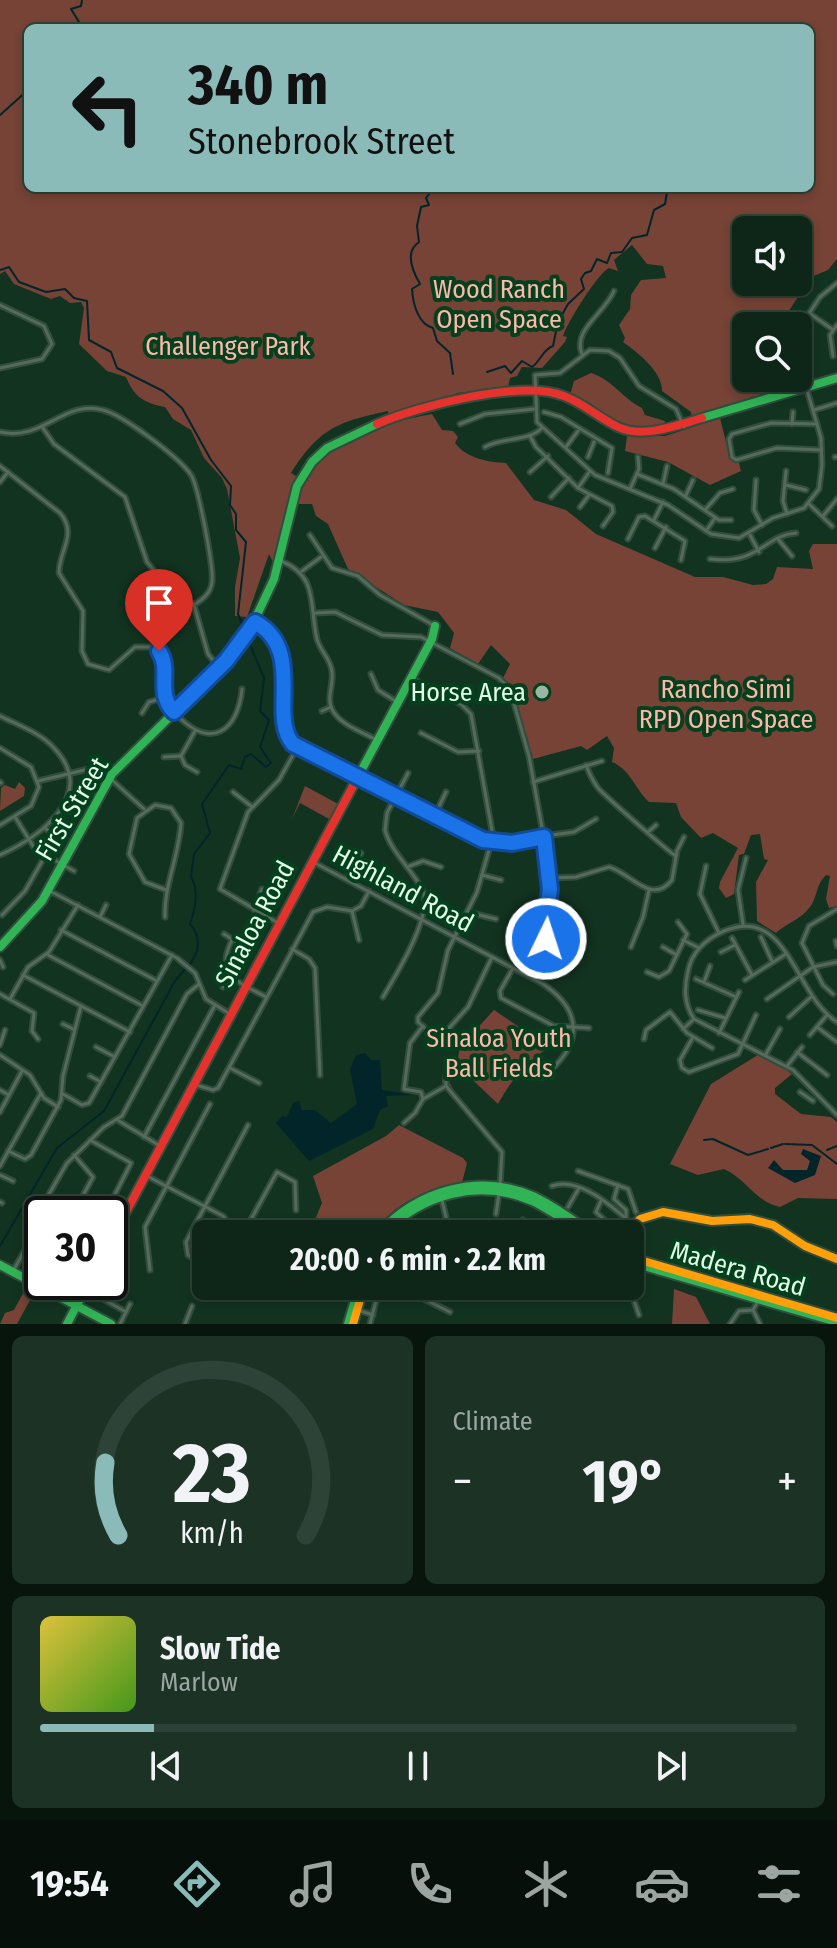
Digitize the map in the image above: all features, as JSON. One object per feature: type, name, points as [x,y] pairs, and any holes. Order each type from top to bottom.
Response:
[{"type":"main road","points":[[812,387],[837,380]]},
{"type":"main road","points":[[536,387],[563,395],[621,429],[650,432],[794,392]]},
{"type":"main road","name":"First Street","points":[[0,950],[35,911],[67,867],[111,779],[220,669],[257,623],[271,599],[297,486],[312,462],[327,448],[358,430],[475,396],[536,387]]},
{"type":"main road","name":"Sinaloa Road","points":[[128,1208],[430,642],[435,626]]},
{"type":"main road","points":[[393,1220],[403,1208],[471,1186],[540,1200],[571,1220]]},
{"type":"main road","points":[[499,1190],[528,1200],[562,1219]]},
{"type":"main road","points":[[636,1220],[663,1212],[712,1221],[756,1220],[780,1229],[813,1251],[836,1257]]},
{"type":"main road","name":"Madera Road","points":[[644,1263],[837,1320]]},
{"type":"main road","points":[[0,1265],[111,1324]]},
{"type":"main road","points":[[67,1324],[79,1300]]},
{"type":"main road","points":[[350,1324],[358,1300]]},
{"type":"street","points":[[810,312],[824,292],[837,283]]},
{"type":"street","points":[[582,354],[581,336],[614,291]]},
{"type":"street","points":[[0,305],[41,325],[51,335],[52,347],[42,359],[0,368]]},
{"type":"street","points":[[812,315],[833,330]]},
{"type":"street","points":[[833,356],[830,344],[837,325]]},
{"type":"street","points":[[683,425],[673,406],[636,383],[617,355],[598,349],[582,354],[564,372],[535,375],[534,409],[542,428],[590,471],[663,502],[706,531],[727,539],[750,535],[762,525],[809,504],[819,489],[822,450],[808,392]]},
{"type":"street","points":[[813,410],[837,403]]},
{"type":"street","points":[[460,424],[485,414],[534,409]]},
{"type":"street","points":[[0,432],[23,434],[43,428],[75,410],[104,410],[120,418],[188,470],[197,489],[212,578],[208,593],[194,605]]},
{"type":"street","points":[[544,412],[556,414],[595,441],[612,448],[608,473]]},
{"type":"street","points":[[792,424],[793,412]]},
{"type":"street","points":[[817,424],[771,423],[737,433],[729,439],[732,457],[736,460],[777,448],[822,450]]},
{"type":"street","points":[[43,428],[54,444],[121,493],[131,509],[150,567],[194,605],[208,654],[220,669]]},
{"type":"street","points":[[485,447],[503,439],[530,436],[542,428]]},
{"type":"street","points":[[566,447],[578,430]]},
{"type":"street","points":[[530,436],[536,447],[578,488],[611,505],[613,512],[603,526]]},
{"type":"street","points":[[588,457],[595,441]]},
{"type":"street","points":[[530,472],[548,456]]},
{"type":"street","points":[[630,489],[637,474],[638,457]]},
{"type":"street","points":[[0,466],[60,513],[67,523],[69,537],[59,573],[83,611],[82,651],[86,662],[96,670],[109,670],[135,647],[152,647],[164,659],[163,698],[195,731],[213,733],[230,725],[239,711],[242,689]]},
{"type":"street","points":[[663,484],[667,466]]},
{"type":"street","points":[[578,488],[590,471]]},
{"type":"street","points":[[786,471],[787,514]]},
{"type":"street","points":[[0,482],[8,472]]},
{"type":"street","points":[[637,474],[685,496],[715,518],[731,520]]},
{"type":"street","points":[[551,497],[569,478]]},
{"type":"street","points":[[685,496],[693,480]]},
{"type":"street","points":[[756,480],[754,510],[762,525]]},
{"type":"street","points":[[786,485],[806,490]]},
{"type":"street","points":[[705,510],[720,493],[733,489]]},
{"type":"street","points":[[580,507],[589,495]]},
{"type":"street","points":[[823,516],[837,499]]},
{"type":"street","points":[[654,520],[663,502]]},
{"type":"street","points":[[809,504],[832,526]]},
{"type":"street","points":[[628,539],[640,517],[654,520],[685,543],[681,560]]},
{"type":"street","points":[[706,531],[715,518]]},
{"type":"street","points":[[655,548],[666,527]]},
{"type":"street","points":[[710,559],[737,560],[796,533]]},
{"type":"street","points":[[310,535],[321,557],[332,568],[358,576],[375,592],[435,626]]},
{"type":"street","points":[[750,535],[759,552]]},
{"type":"street","points":[[778,539],[792,556]]},
{"type":"street","points":[[301,571],[321,557]]},
{"type":"street","points":[[280,560],[301,571],[309,585],[317,640],[332,671],[331,707],[341,720],[377,740]]},
{"type":"street","points":[[315,613],[335,612],[379,634],[413,635],[508,686],[527,747],[550,878],[535,979]]},
{"type":"street","points":[[257,623],[276,643],[285,684],[285,731],[297,747],[492,843],[576,831],[596,819]]},
{"type":"street","points":[[371,674],[378,690],[397,702]]},
{"type":"street","points":[[410,677],[467,709],[479,751],[493,824],[492,843],[482,875],[454,937],[438,993],[418,1017],[435,1038],[442,1036],[468,1007],[492,957]]},
{"type":"street","points":[[142,713],[149,702],[163,698]]},
{"type":"street","points":[[322,711],[331,707]]},
{"type":"street","points":[[0,716],[50,744],[60,755],[68,775],[64,804],[45,828],[0,855]]},
{"type":"street","points":[[181,756],[195,731]]},
{"type":"street","points":[[421,733],[458,752],[479,751]]},
{"type":"street","points":[[278,923],[220,889],[251,806],[279,780],[297,747]]},
{"type":"street","points":[[0,748],[27,764],[38,781],[35,802],[0,825]]},
{"type":"street","points":[[164,757],[181,756]]},
{"type":"street","points":[[181,756],[185,765],[197,772]]},
{"type":"street","points":[[533,782],[554,779],[602,761]]},
{"type":"street","points":[[586,765],[601,791],[648,832],[664,851],[676,856]]},
{"type":"street","points":[[38,781],[89,769]]},
{"type":"street","points":[[383,997],[406,962],[421,919],[425,895],[385,830],[386,817],[408,773]]},
{"type":"street","points":[[111,779],[144,809]]},
{"type":"street","points":[[233,792],[251,806]]},
{"type":"street","points":[[434,817],[446,792]]},
{"type":"street","points":[[165,917],[166,890],[176,862],[181,820],[166,805],[144,809],[136,822],[130,860],[145,882],[166,890]]},
{"type":"street","points":[[15,817],[28,840],[45,856],[67,867]]},
{"type":"street","points":[[648,832],[656,825]]},
{"type":"street","points":[[45,828],[58,839]]},
{"type":"street","points":[[550,878],[576,877],[609,867],[649,890],[658,890],[670,883],[684,837]]},
{"type":"street","points":[[346,879],[361,853]]},
{"type":"street","points":[[2,915],[21,896],[45,856]]},
{"type":"street","points":[[743,924],[738,890],[746,858]]},
{"type":"street","name":"Highland Road","points":[[312,861],[535,979],[566,1003],[573,1027]]},
{"type":"street","points":[[407,867],[423,861],[441,867]]},
{"type":"street","points":[[706,866],[700,894],[719,933]]},
{"type":"street","points":[[482,875],[501,880]]},
{"type":"street","points":[[254,910],[262,889]]},
{"type":"street","points":[[631,947],[643,917],[649,890]]},
{"type":"street","points":[[50,891],[172,955],[192,970],[204,997],[230,1014]]},
{"type":"street","points":[[352,911],[369,891]]},
{"type":"street","points":[[10,999],[30,964],[46,954],[78,905]]},
{"type":"street","points":[[100,917],[106,905]]},
{"type":"street","points":[[193,1084],[216,1090],[316,909],[327,907],[352,911]]},
{"type":"street","points":[[833,994],[825,988],[804,950],[804,934],[825,913],[837,909]]},
{"type":"street","points":[[352,911],[359,940]]},
{"type":"street","points":[[467,912],[496,919]]},
{"type":"street","points":[[647,972],[656,977],[664,975],[686,931],[678,922]]},
{"type":"street","points":[[837,1022],[811,997],[770,931],[743,924],[719,933],[699,948],[689,966],[685,997],[694,1019],[787,1066],[813,1088],[837,1115]]},
{"type":"street","points":[[61,930],[155,980]]},
{"type":"street","points":[[224,934],[244,947]]},
{"type":"street","points":[[761,937],[772,961]]},
{"type":"street","points":[[732,938],[752,975]]},
{"type":"street","points":[[542,939],[580,946]]},
{"type":"street","points":[[223,987],[229,975],[225,959],[232,940]]},
{"type":"street","points":[[683,940],[699,948]]},
{"type":"street","points":[[721,952],[735,945]]},
{"type":"street","points":[[663,947],[675,954]]},
{"type":"street","points":[[292,949],[309,959],[315,968],[320,1075]]},
{"type":"street","points":[[46,954],[143,1006]]},
{"type":"street","points":[[745,980],[786,954]]},
{"type":"street","points":[[63,1094],[86,1105],[172,955]]},
{"type":"street","points":[[0,960],[3,967]]},
{"type":"street","points":[[767,999],[813,967],[837,962]]},
{"type":"street","points":[[704,982],[710,966]]},
{"type":"street","points":[[513,968],[500,991],[501,998],[550,1025],[589,1028]]},
{"type":"street","points":[[23,975],[130,1032]]},
{"type":"street","points":[[229,975],[266,997]]},
{"type":"street","points":[[696,979],[736,997]]},
{"type":"street","points":[[48,1196],[74,1155],[119,1120],[187,994],[199,984]]},
{"type":"street","points":[[719,1033],[739,992]]},
{"type":"street","points":[[0,994],[34,1013],[32,1031],[38,1039]]},
{"type":"street","points":[[789,1017],[811,997]]},
{"type":"street","points":[[144,1137],[215,1005]]},
{"type":"street","points":[[8,1151],[27,1158],[58,1107],[63,1094],[63,1076],[73,1029],[81,1006]]},
{"type":"street","points":[[698,1010],[725,1018]]},
{"type":"street","points":[[644,1039],[646,1030],[668,1012],[693,1037],[712,1048]]},
{"type":"street","points":[[693,1037],[680,1060],[682,1068],[689,1072],[725,1061],[739,1052],[756,1015]]},
{"type":"street","points":[[810,1035],[827,1015]]},
{"type":"street","points":[[684,1027],[694,1019]]},
{"type":"street","points":[[63,1024],[73,1029]]},
{"type":"street","points":[[423,1026],[410,1043],[404,1089],[421,1092],[423,1099]]},
{"type":"street","points":[[542,1077],[566,1056],[573,1027]]},
{"type":"street","points":[[817,1027],[837,1042]]},
{"type":"street","points":[[766,1054],[780,1029]]},
{"type":"street","points":[[0,1045],[5,1030]]},
{"type":"street","points":[[96,1047],[115,1057]]},
{"type":"street","points":[[787,1066],[802,1047]]},
{"type":"street","points":[[797,1052],[827,1075]]},
{"type":"street","points":[[0,1055],[33,1079],[41,1093],[58,1107]]},
{"type":"street","points":[[455,1066],[446,1076],[446,1086],[502,1152],[496,1214]]},
{"type":"street","points":[[229,1067],[259,1083]]},
{"type":"street","points":[[0,1112],[22,1071]]},
{"type":"street","points":[[90,1076],[101,1082]]},
{"type":"street","points":[[404,1123],[415,1113],[423,1099],[446,1086]]},
{"type":"street","points":[[804,1096],[813,1088]]},
{"type":"street","points":[[0,1090],[9,1095]]},
{"type":"street","points":[[800,1092],[813,1101]]},
{"type":"street","points":[[0,1166],[41,1093]]},
{"type":"street","points":[[150,1270],[144,1231],[210,1104]]},
{"type":"street","points":[[119,1120],[160,1146]]},
{"type":"street","points":[[197,1220],[248,1125]]},
{"type":"street","points":[[90,1140],[131,1163],[114,1196]]},
{"type":"street","points":[[74,1155],[93,1177],[83,1196]]},
{"type":"street","points":[[578,1171],[620,1186],[636,1212]]},
{"type":"street","points":[[251,1220],[277,1172],[295,1182],[296,1210]]},
{"type":"street","points":[[0,1175],[13,1181]]},
{"type":"street","points":[[145,1175],[228,1220]]},
{"type":"street","points":[[552,1186],[565,1184],[579,1188],[626,1220]]},
{"type":"street","points":[[620,1186],[614,1199],[626,1210],[628,1220]]},
{"type":"street","points":[[568,1207],[579,1188]]},
{"type":"street","points":[[441,1194],[447,1220]]},
{"type":"street","points":[[601,1201],[596,1212],[604,1220]]},
{"type":"street","points":[[192,1231],[185,1245],[192,1258]]},
{"type":"street","points":[[13,1272],[23,1253]]},
{"type":"street","points":[[753,1310],[759,1298]]},
{"type":"street","points":[[105,1300],[126,1312]]},
{"type":"street","points":[[426,1300],[450,1312]]},
{"type":"street","points":[[634,1300],[639,1315]]},
{"type":"street","points":[[370,1324],[376,1301]]},
{"type":"street","points":[[120,1324],[130,1304]]},
{"type":"street","points":[[185,1324],[192,1306]]},
{"type":"street","points":[[356,1309],[373,1315]]},
{"type":"street","points":[[730,1324],[739,1311],[753,1310]]},
{"type":"street","points":[[753,1310],[760,1324]]},
{"type":"green space","points":[[0,0],[837,0],[837,259],[828,270],[812,277],[812,216],[732,216],[732,296],[799,296],[788,312],[732,312],[732,392],[781,392],[692,418],[691,412],[662,391],[654,370],[623,342],[625,338],[619,325],[630,309],[631,295],[641,280],[666,278],[663,266],[647,264],[632,245],[614,260],[618,271],[609,268],[591,288],[563,336],[567,337],[565,342],[542,368],[522,367],[517,376],[510,378],[508,387],[457,393],[442,402],[416,410],[389,416],[388,411],[355,419],[331,429],[311,446],[291,473],[296,476],[274,564],[269,554],[247,617],[235,616],[235,587],[240,558],[227,489],[222,478],[204,458],[191,430],[173,419],[165,407],[141,398],[126,377],[107,371],[79,344],[84,308],[81,302],[70,303],[60,296],[51,299],[14,284],[5,271],[0,274]]},
{"type":"green space","points":[[591,373],[642,408],[645,415],[665,421],[664,426],[624,425],[570,395],[574,381]]},
{"type":"green space","name":"Rancho Simi RPD Open Space","points":[[432,414],[442,430],[453,431],[458,437],[455,443],[466,453],[506,463],[534,500],[566,510],[596,534],[695,577],[723,577],[753,585],[766,584],[773,579],[777,567],[813,569],[809,551],[813,544],[837,544],[837,906],[829,908],[826,899],[830,876],[826,875],[808,909],[776,933],[757,921],[756,882],[768,860],[764,859],[760,834],[751,835],[744,854],[739,855],[734,894],[726,898],[719,888],[720,882],[738,848],[713,833],[701,838],[681,817],[676,803],[649,802],[624,770],[612,762],[614,748],[607,736],[587,750],[581,746],[533,759],[514,694],[503,678],[510,664],[491,645],[478,664],[450,648],[454,633],[438,612],[404,605],[348,569],[328,524],[316,516],[312,504],[294,504],[302,482],[330,450],[368,430]]},
{"type":"green space","points":[[720,418],[730,458],[739,463],[741,471],[710,485],[668,462],[625,451],[627,436],[665,436]]},
{"type":"green space","points":[[19,782],[25,788],[24,796],[0,811],[1,788],[5,785],[15,789]]},
{"type":"green space","points":[[305,786],[340,805],[331,820],[300,803],[292,819]]},
{"type":"green space","name":"Sinaloa Youth Ball Fields","points":[[494,1010],[546,1045],[547,1049],[519,1073],[498,1104],[458,1066],[454,1066],[449,1082],[459,1099],[442,1082],[444,1072],[457,1062],[460,1047]]},
{"type":"green space","points":[[761,1053],[792,1074],[775,1088],[775,1094],[801,1114],[831,1117],[837,1122],[837,1199],[798,1198],[780,1207],[764,1200],[724,1169],[698,1175],[670,1164],[711,1084]]},
{"type":"green space","points":[[399,1125],[463,1158],[467,1163],[462,1183],[435,1189],[412,1199],[384,1220],[315,1220],[322,1203],[313,1176],[386,1136]]},
{"type":"green space","points":[[674,1289],[696,1297],[710,1324],[672,1324]]},
{"type":"green space","points":[[24,1292],[24,1300],[30,1300],[17,1324],[0,1324],[5,1313],[14,1310]]},
{"type":"water","points":[[365,1053],[371,1060],[380,1060],[382,1090],[413,1095],[386,1096],[388,1106],[380,1110],[373,1129],[309,1161],[276,1123],[282,1116],[287,1117],[293,1103],[299,1101],[302,1110],[315,1110],[331,1123],[357,1104],[350,1070],[356,1055]]},
{"type":"water","points":[[803,1149],[821,1156],[815,1175],[795,1183],[768,1168],[774,1160],[783,1170],[807,1170],[810,1161],[801,1154]]},
{"type":"waterway","points":[[76,24],[79,22],[71,9],[81,6],[82,0]]},
{"type":"waterway","points":[[0,115],[24,94]]},
{"type":"waterway","points":[[431,192],[426,198],[429,205],[421,207],[417,226],[419,242],[412,251],[413,268],[420,284],[412,289],[420,318],[433,328],[437,341],[450,353],[453,374]]},
{"type":"waterway","points":[[487,372],[505,366],[511,373],[522,361],[532,367],[535,365],[553,346],[558,322],[568,304],[584,289],[581,279],[585,273],[591,271],[597,259],[607,263],[611,253],[622,252],[632,238],[647,235],[654,210],[665,204],[667,192]]},
{"type":"waterway","points":[[0,270],[9,267],[19,282],[46,292],[65,289],[74,298],[87,301],[89,340],[111,352],[117,368],[163,391],[182,408],[211,460],[231,486],[230,505],[236,514],[236,530],[246,542],[238,614],[244,628]]},
{"type":"waterway","points":[[190,964],[198,944],[190,924],[195,900],[191,877],[194,854],[210,833],[202,804],[229,765],[241,769],[245,757],[251,754],[266,767],[271,763],[260,747],[269,720],[260,711],[264,678],[251,647]]},
{"type":"waterway","points":[[0,1246],[57,1148],[104,1111],[175,981],[186,968]]},
{"type":"waterway","points":[[704,1140],[713,1139],[748,1155],[768,1149]]},
{"type":"waterway","points":[[771,1148],[783,1144]]},
{"type":"waterway","points":[[785,1144],[812,1145],[837,1164]]},
{"type":"waterway","points":[[827,1150],[837,1146]]},
{"type":"traffic: fast","points":[[702,418],[837,378]]},
{"type":"traffic: fast","points":[[0,947],[42,901],[112,774],[226,661],[249,632],[274,579],[297,486],[312,462],[327,448],[377,424]]},
{"type":"traffic: fast","points":[[360,773],[432,639],[435,626]]},
{"type":"traffic: fast","points":[[393,1220],[430,1196],[471,1186],[492,1186],[535,1197],[573,1220]]},
{"type":"traffic: fast","points":[[398,1220],[433,1200],[472,1191],[512,1194],[532,1201],[565,1220]]},
{"type":"traffic: fast","points":[[0,1265],[111,1324]]},
{"type":"traffic: fast","points":[[644,1266],[837,1322]]},
{"type":"traffic: fast","points":[[67,1324],[80,1300]]},
{"type":"traffic: fast","points":[[348,1324],[355,1300]]},
{"type":"traffic: slow","points":[[639,1220],[663,1212],[712,1221],[750,1219],[773,1225],[805,1246],[837,1259]]},
{"type":"traffic: slow","points":[[644,1261],[837,1318]]},
{"type":"traffic: slow","points":[[353,1324],[360,1300]]},
{"type":"traffic: jam","points":[[377,424],[443,403],[523,391],[564,396],[618,427],[638,432],[660,430],[702,418]]},
{"type":"traffic: jam","points":[[128,1208],[360,773]]},
{"type":"place","name":"Horse Area","points":[[542,692]]},
{"type":"route","points":[[159,651],[164,659],[163,698],[174,712],[226,661],[255,622],[265,628],[276,643],[285,684],[285,731],[297,747],[474,837],[492,843],[512,843],[544,837],[550,878],[542,939],[546,939]]},
{"type":"park label","name":"Wood Ranch Open Space","points":[[499,304]]},
{"type":"park label","name":"Challenger Park","points":[[228,346]]}]
